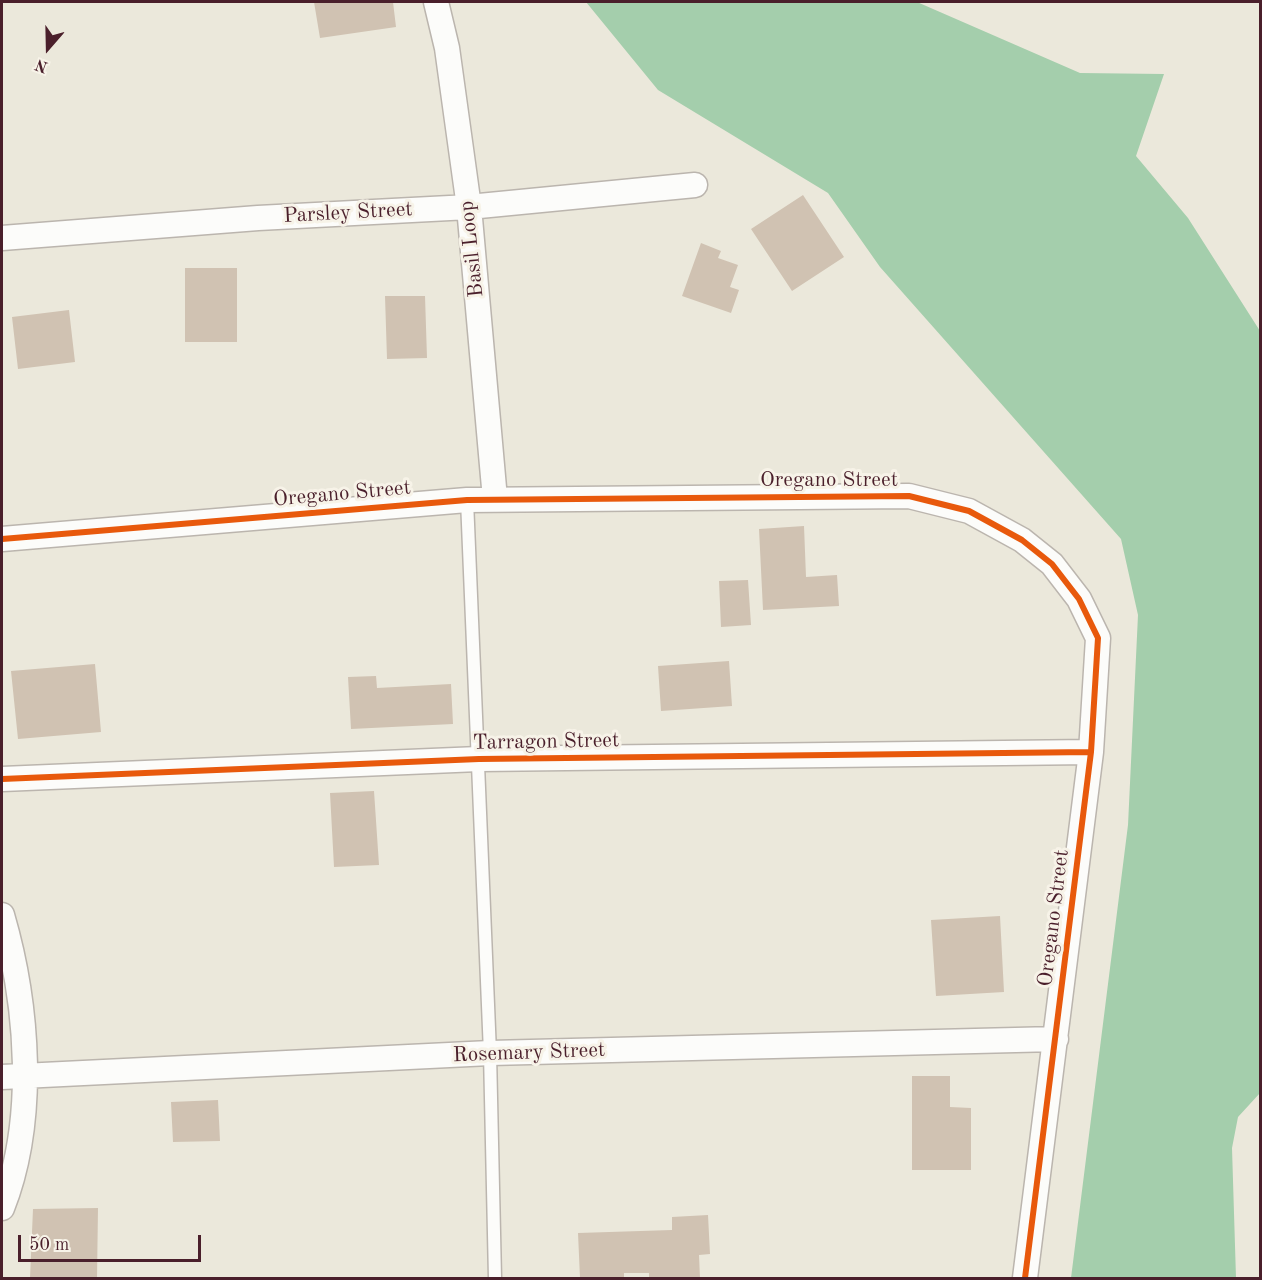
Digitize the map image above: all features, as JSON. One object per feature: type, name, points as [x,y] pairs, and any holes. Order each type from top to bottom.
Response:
[{"type":"street","name":"Basil Loop","points":[[436,2],[447,48],[469,207],[495,499]]},
{"type":"street","name":"Parsley Street","points":[[2,238],[258,218],[469,207],[694,185]]},
{"type":"street","name":"Oregano Street","points":[[2,539],[467,500],[909,496],[969,511],[1022,540],[1052,564],[1079,599],[1098,638],[1091,752],[1026,1278]]},
{"type":"street","name":"Tarragon Street","points":[[2,779],[479,759],[1091,752]]},
{"type":"street","points":[[2,915],[19,1000],[26,1077],[20,1148],[2,1208]]},
{"type":"street","name":"Rosemary Street","points":[[2,1077],[490,1053],[1056,1039]]},
{"type":"lane","points":[[467,500],[490,1053],[495,1278]]},
{"type":"green space","points":[[586,2],[917,2],[1080,73],[1164,74],[1136,156],[1188,218],[1260,331],[1260,1093],[1238,1117],[1232,1148],[1236,1278],[1071,1278],[1128,825],[1138,615],[1121,539],[880,267],[828,193],[658,90]]},
{"type":"building","points":[[314,2],[393,2],[396,27],[320,38]]},
{"type":"building","points":[[803,195],[844,257],[792,291],[751,229]]},
{"type":"building","points":[[701,243],[721,251],[718,258],[738,265],[730,287],[739,290],[731,313],[682,296]]},
{"type":"building","points":[[185,268],[237,268],[237,342],[185,342]]},
{"type":"building","points":[[385,296],[425,296],[427,358],[387,359]]},
{"type":"building","points":[[69,310],[75,362],[18,369],[12,317]]},
{"type":"building","points":[[804,526],[806,577],[837,575],[839,606],[763,610],[759,529]]},
{"type":"building","points":[[748,580],[751,625],[721,627],[719,581]]},
{"type":"building","points":[[729,661],[732,706],[661,711],[658,666]]},
{"type":"building","points":[[95,664],[101,732],[18,739],[11,671]]},
{"type":"building","points":[[376,676],[377,688],[451,684],[453,724],[351,729],[348,677]]},
{"type":"building","points":[[374,791],[379,865],[334,867],[330,793]]},
{"type":"building","points":[[1000,916],[1004,992],[936,996],[931,920]]},
{"type":"building","points":[[912,1076],[950,1076],[950,1107],[971,1108],[971,1170],[912,1170]]},
{"type":"building","points":[[218,1100],[220,1141],[173,1142],[171,1102]]},
{"type":"building","points":[[98,1208],[97,1278],[30,1278],[33,1209]]},
{"type":"building","points":[[708,1215],[710,1254],[699,1255],[700,1278],[649,1278],[649,1273],[624,1273],[624,1278],[580,1278],[578,1233],[672,1230],[672,1217]]},
{"type":"cycle path","points":[[2,539],[467,500],[909,496],[969,511],[1022,540],[1052,564],[1079,599],[1098,638],[1091,752],[1025,1278]]},
{"type":"cycle path","points":[[2,779],[479,759],[1091,752]]}]
